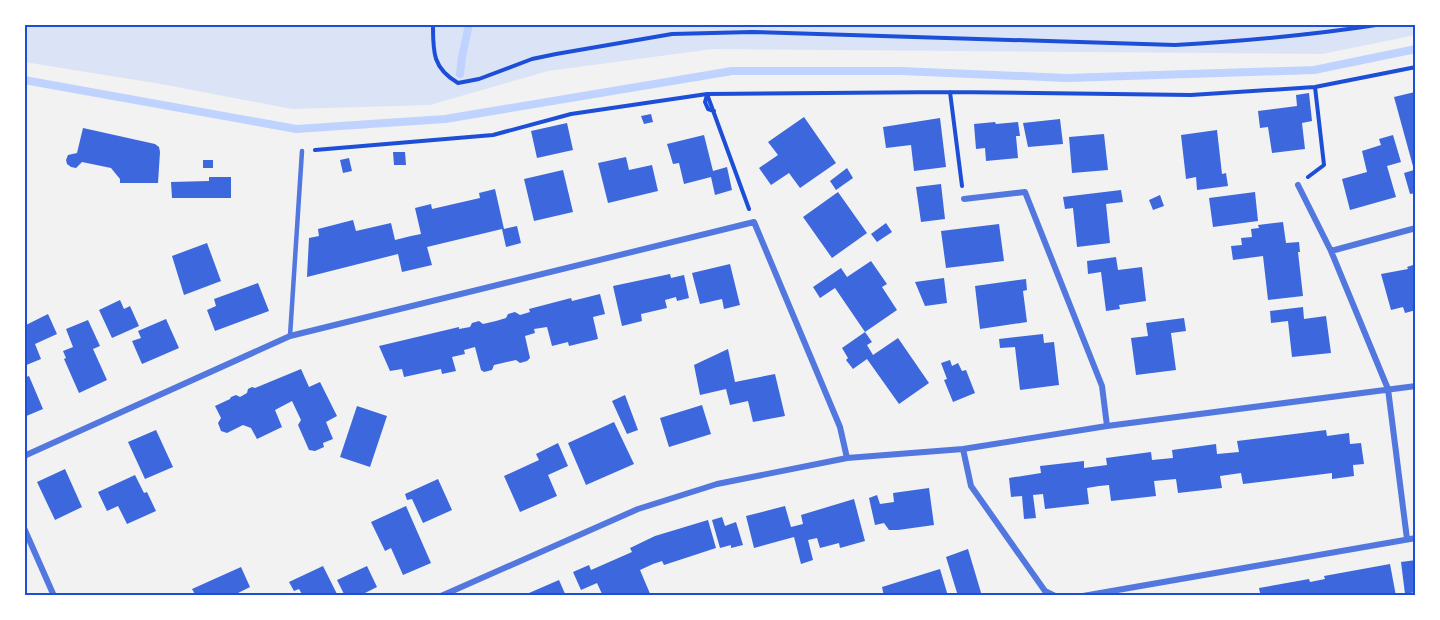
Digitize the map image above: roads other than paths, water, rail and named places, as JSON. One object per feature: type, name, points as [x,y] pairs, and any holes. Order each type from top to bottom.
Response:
[{"type":"street","points":[[1298,185],[1331,251],[1388,389],[1407,539]]},
{"type":"street","points":[[964,199],[1025,192],[1102,386],[1107,426]]},
{"type":"street","points":[[24,456],[290,336],[754,222],[840,427],[847,458]]},
{"type":"street","points":[[1331,251],[1416,228]]},
{"type":"street","points":[[441,596],[638,509],[717,484],[847,458],[963,449],[1107,426],[1416,386]]},
{"type":"street","points":[[963,449],[971,486],[1044,594],[1055,596]]},
{"type":"street","points":[[24,528],[54,596]]},
{"type":"street","points":[[1083,596],[1416,538]]},
{"type":"lane","points":[[290,336],[302,151]]},
{"type":"waterway","points":[[460,74],[469,24]]},
{"type":"waterway","points":[[24,80],[296,129],[445,119],[732,71],[901,71],[1067,78],[1314,70],[1416,49]]}]
